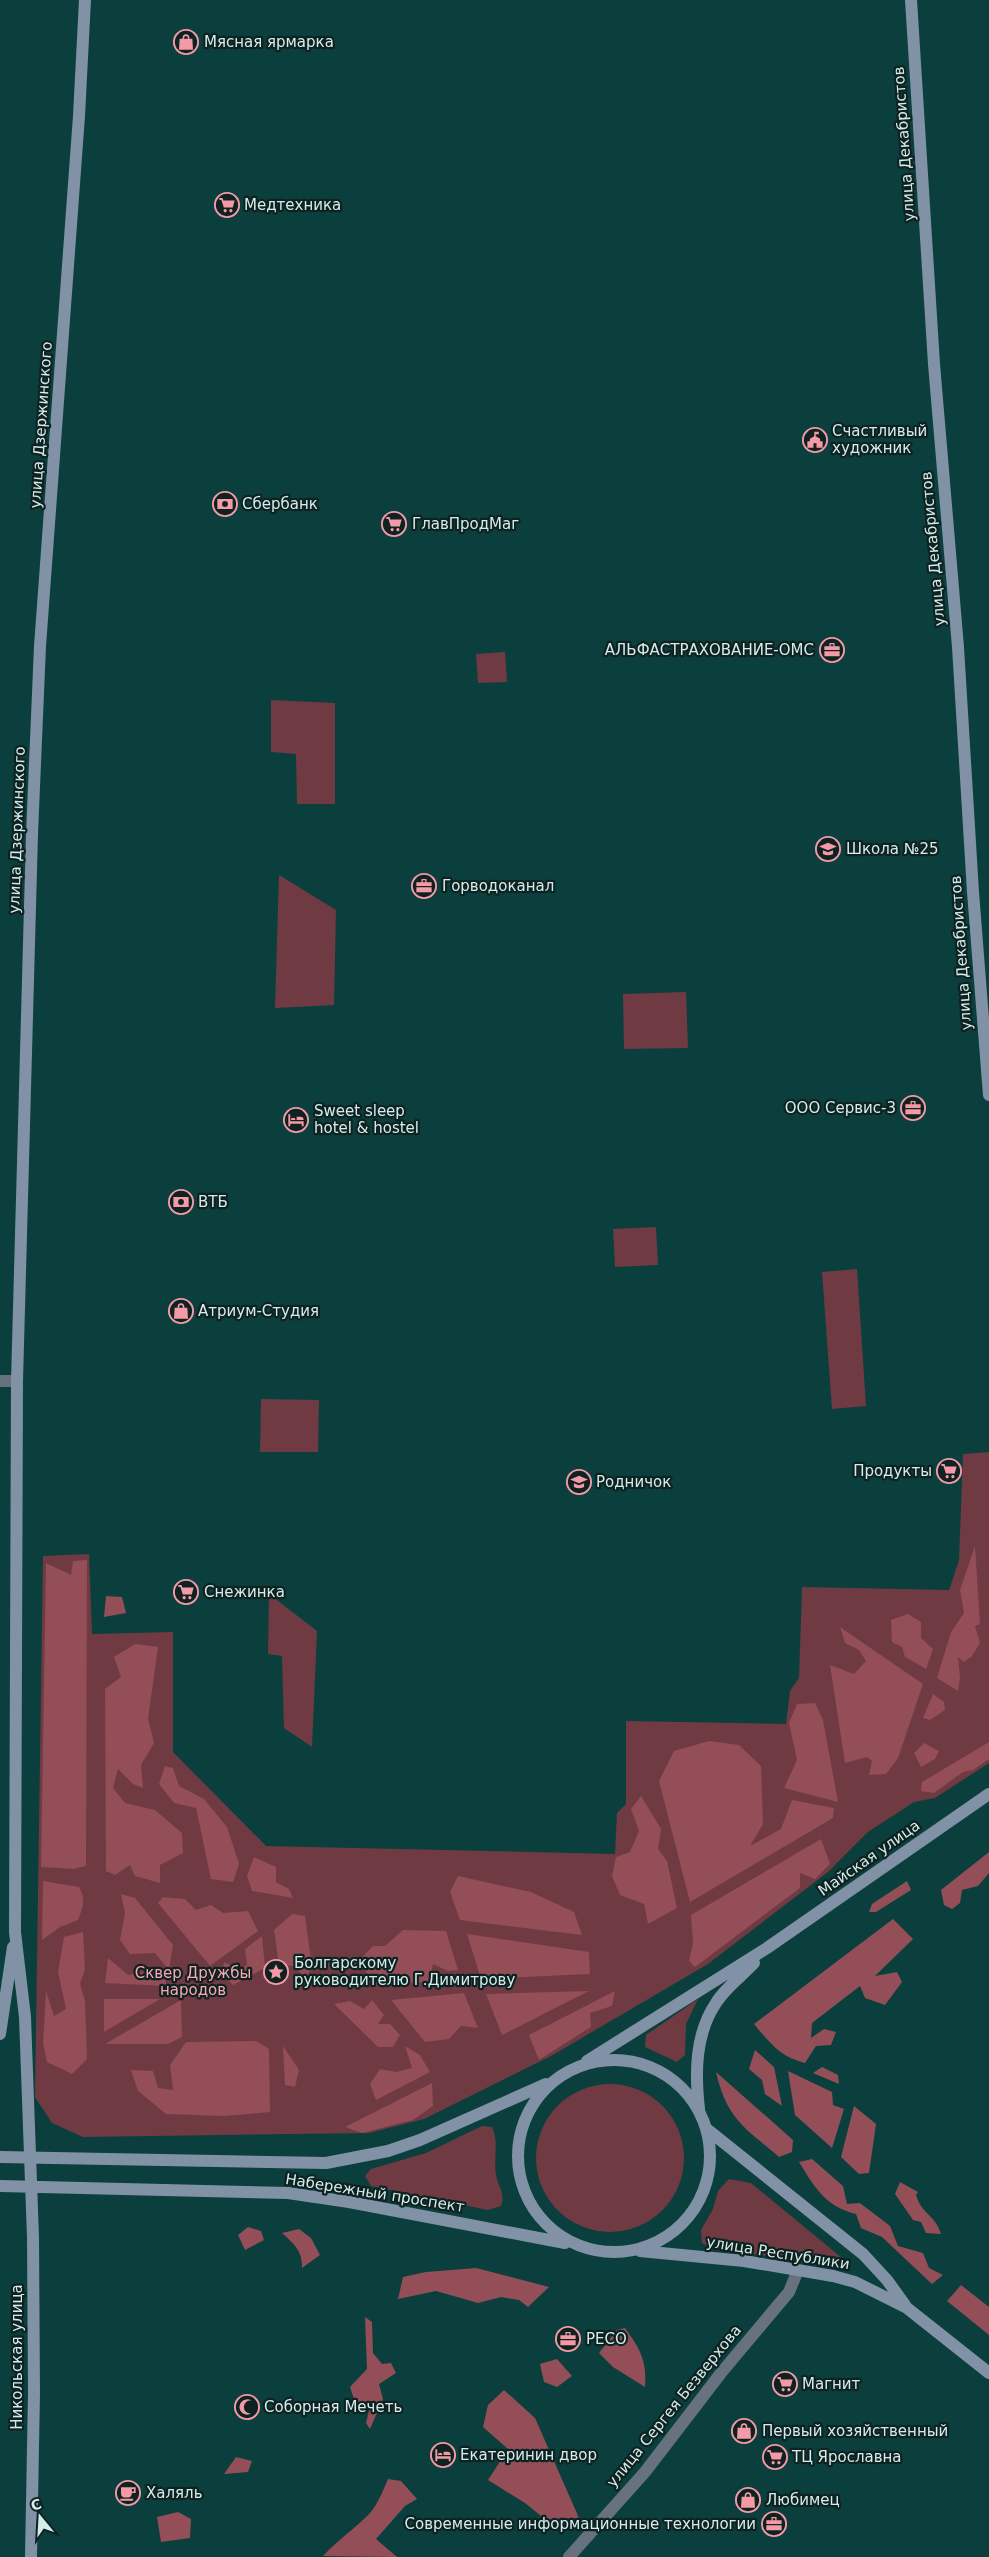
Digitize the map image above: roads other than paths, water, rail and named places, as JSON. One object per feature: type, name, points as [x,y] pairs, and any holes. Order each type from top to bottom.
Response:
[{"type":"main road","name":"улица Дзержинского","points":[[30,2157],[25,2017],[15,1932],[17,1381],[30,914],[40,646],[79,123],[85,0]]},
{"type":"main road","name":"улица Декабристов","points":[[912,0],[934,364],[958,647],[973,892],[989,1094]]},
{"type":"main road","name":"Майская улица","points":[[553,2081],[767,1948],[989,1794]]},
{"type":"main road","name":"улица Дзержинского","points":[[0,2034],[15,1932]]},
{"type":"main road","name":"Майская улица","points":[[699,2109],[695,2077],[704,2030],[716,2003],[767,1948]]},
{"type":"main road","points":[[579,2066],[606,2060],[634,2062],[659,2071],[682,2088],[699,2109],[708,2130],[711,2160],[706,2189],[692,2216],[670,2237],[638,2251]]},
{"type":"main road","name":"Набережный проспект","points":[[0,2157],[326,2163],[388,2151],[420,2140],[553,2081]]},
{"type":"main road","points":[[553,2081],[534,2100],[522,2124],[516,2151],[518,2177],[527,2203],[543,2225],[561,2238],[593,2248]]},
{"type":"main road","name":"улица Республики","points":[[708,2130],[863,2254],[887,2280],[907,2308]]},
{"type":"main road","name":"Никольская улица","points":[[30,2157],[34,2393],[31,2557]]},
{"type":"main road","name":"Набережный проспект","points":[[0,2186],[288,2193],[349,2202],[593,2248]]},
{"type":"main road","name":"улица Республики","points":[[593,2248],[744,2261],[855,2282],[907,2308],[989,2373]]},
{"type":"street","points":[[0,1380],[17,1381]]},
{"type":"street","name":"улица Сергея Безверхова","points":[[569,2557],[645,2472],[709,2388],[789,2292],[798,2270]]},
{"type":"place","name":"Мясная ярмарка","points":[[186,42]]},
{"type":"place","name":"Медтехника","points":[[227,205]]},
{"type":"place","name":"Счастливый художник","points":[[815,440]]},
{"type":"place","name":"Сбербанк","points":[[225,504]]},
{"type":"place","name":"ГлавПродМаг","points":[[394,524]]},
{"type":"place","name":"АЛЬФАСТРАХОВАНИЕ-ОМС","points":[[832,650]]},
{"type":"place","name":"Школа №25","points":[[828,849]]},
{"type":"place","name":"Горводоканал","points":[[424,886]]},
{"type":"place","name":"ООО Сервис-3","points":[[913,1108]]},
{"type":"place","name":"Sweet sleep hotel & hostel","points":[[296,1120]]},
{"type":"place","name":"ВТБ","points":[[181,1202]]},
{"type":"place","name":"Атриум-Студия","points":[[181,1311]]},
{"type":"place","name":"Продукты","points":[[949,1471]]},
{"type":"place","name":"Родничок","points":[[579,1482]]},
{"type":"place","name":"Снежинка","points":[[186,1592]]},
{"type":"place","name":"Болгарскому руководителю Г.Димитрову","points":[[276,1972]]},
{"type":"place","name":"РЕСО","points":[[568,2339]]},
{"type":"place","name":"Магнит","points":[[785,2384]]},
{"type":"place","name":"Соборная Мечеть","points":[[247,2407]]},
{"type":"place","name":"Первый хозяйственный","points":[[744,2431]]},
{"type":"place","name":"Екатеринин двор","points":[[443,2455]]},
{"type":"place","name":"ТЦ Ярославна","points":[[775,2457]]},
{"type":"place","name":"Халяль","points":[[128,2493]]},
{"type":"place","name":"Любимец","points":[[748,2500]]},
{"type":"place","name":"Современные информационные технологии","points":[[774,2524]]},
{"type":"park label","name":"Сквер Дружбы народов","points":[[193,1982]]}]
